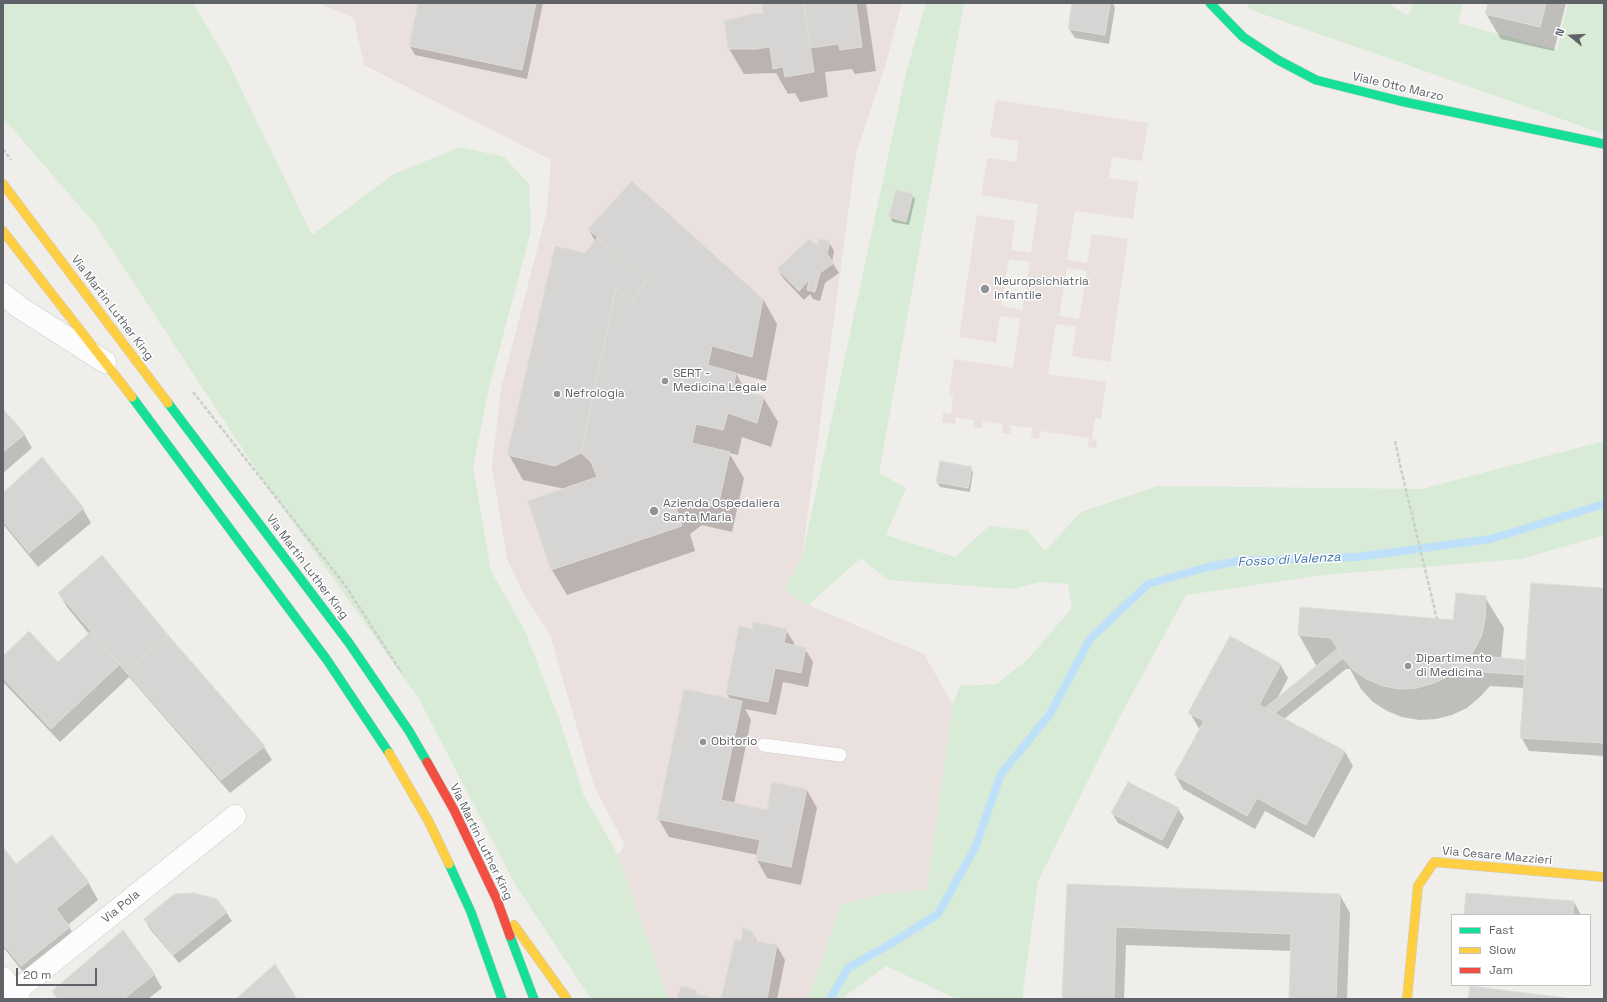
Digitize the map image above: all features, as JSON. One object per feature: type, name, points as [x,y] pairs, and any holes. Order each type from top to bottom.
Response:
[{"type":"main road","name":"Viale Otto Marzo","points":[[1210,3],[1244,37],[1278,60],[1316,80],[1400,101],[1604,144]]},
{"type":"main road","name":"Via Martin Luther King","points":[[3,184],[354,650],[409,731],[454,810],[497,900],[534,999]]},
{"type":"main road","points":[[3,231],[108,365],[328,660],[383,743],[429,822],[471,912],[502,999]]},
{"type":"main road","name":"Via Cesare Mazzieri","points":[[1407,999],[1418,886],[1434,862],[1604,877]]},
{"type":"main road","points":[[497,900],[567,999]]},
{"type":"street","points":[[3,294],[18,307],[108,365]]},
{"type":"street","name":"Via Pola","points":[[11,992],[235,816]]},
{"type":"lane","points":[[764,745],[840,755]]},
{"type":"path","points":[[1395,441],[1437,619]]},
{"type":"shaded area","name":"Azienda Ospedaliera Santa Maria","points":[[318,3],[902,3],[884,70],[856,154],[802,557],[784,590],[808,605],[924,654],[953,705],[927,889],[881,894],[841,905],[808,999],[668,999],[618,855],[625,845],[594,786],[550,635],[524,594],[507,559],[492,466],[501,389],[547,211],[551,160],[364,65],[354,18]]},
{"type":"shaded area","name":"Neuropsichiatria infantile","points":[[996,100],[1148,123],[1142,161],[1112,157],[1109,178],[1138,182],[1133,219],[1075,211],[1067,260],[1087,263],[1092,234],[1128,239],[1110,362],[1072,356],[1076,327],[1056,324],[1048,374],[1106,382],[1101,419],[1095,418],[1092,439],[1097,440],[1096,448],[1088,447],[1089,438],[1040,431],[1039,439],[1031,438],[1032,428],[1011,425],[1010,434],[1002,433],[1003,424],[983,421],[982,429],[973,427],[974,420],[956,417],[955,424],[942,422],[943,413],[951,414],[953,396],[949,395],[954,359],[1013,368],[1020,319],[1000,316],[996,343],[959,337],[977,215],[1015,221],[1011,250],[1031,253],[1038,204],[981,195],[987,158],[1016,162],[1019,141],[990,137]],"holes":[[[1009,259],[1030,262],[1022,310],[1001,306]],[[1067,268],[1087,271],[1079,319],[1059,316]]]},
{"type":"green space","points":[[3,3],[193,3],[229,64],[312,235],[394,174],[460,147],[504,157],[529,184],[531,231],[489,388],[473,467],[491,571],[525,631],[561,724],[583,794],[618,855],[668,999],[591,999],[515,884],[419,699],[263,480],[95,224],[3,118]]},
{"type":"green space","points":[[926,3],[964,3],[879,473],[906,488],[886,535],[955,557],[989,526],[1027,530],[1045,551],[1081,512],[1158,486],[1422,489],[1604,441],[1604,535],[1521,559],[1323,575],[1186,595],[1117,722],[1038,881],[1022,999],[957,999],[886,966],[845,996],[844,999],[808,999],[841,905],[881,894],[927,889],[953,705],[960,686],[997,684],[1029,658],[1072,608],[1068,584],[1040,582],[1013,589],[888,580],[861,558],[808,605],[784,590],[802,557],[906,73]]},
{"type":"green space","points":[[1246,3],[1388,3],[1408,16],[1413,3],[1463,3],[1458,23],[1557,50],[1568,3],[1604,3],[1604,134],[1251,10]]},
{"type":"building","points":[[418,3],[536,3],[522,70],[409,46]]},
{"type":"building","points":[[762,3],[804,3],[814,72],[785,77],[783,67],[773,69],[770,47],[756,49],[728,49],[724,21],[752,14],[763,13]]},
{"type":"building","points":[[804,3],[856,3],[862,47],[840,50],[838,44],[811,48]]},
{"type":"building","points":[[1072,3],[1110,3],[1105,35],[1068,29]]},
{"type":"building","points":[[1488,3],[1546,3],[1540,27],[1485,14]]},
{"type":"building","name":"SERT - Medicina Legale","points":[[632,181],[763,299],[752,357],[712,346],[708,365],[736,373],[733,390],[764,396],[757,423],[728,413],[723,430],[696,424],[692,443],[730,452],[718,507],[687,500],[676,508],[682,526],[551,570],[528,501],[597,477],[591,462],[581,453],[616,288],[632,301],[646,281],[588,229]]},
{"type":"building","points":[[896,190],[913,194],[906,222],[889,217]]},
{"type":"building","name":"Nefrologia","points":[[597,238],[646,281],[632,301],[616,288],[581,453],[555,466],[507,455],[555,246],[585,253]]},
{"type":"building","points":[[809,239],[818,246],[819,239],[830,241],[827,254],[834,263],[820,273],[815,292],[807,290],[809,280],[799,291],[777,269]]},
{"type":"building","points":[[3,409],[25,434],[3,452]]},
{"type":"building","points":[[42,457],[84,508],[29,553],[3,521],[3,493]]},
{"type":"building","points":[[940,461],[972,467],[968,488],[936,482]]},
{"type":"building","points":[[102,555],[168,635],[126,672],[58,593]]},
{"type":"building","points":[[1531,583],[1604,588],[1604,743],[1520,738]]},
{"type":"building","points":[[1456,593],[1486,596],[1485,620],[1481,637],[1473,652],[1462,665],[1449,676],[1434,683],[1417,688],[1400,689],[1383,686],[1367,679],[1353,670],[1342,657],[1331,638],[1298,635],[1300,607],[1453,620]]},
{"type":"building","points":[[753,622],[787,629],[784,643],[806,648],[801,673],[775,668],[768,702],[726,694],[739,626],[752,629]]},
{"type":"building","points":[[29,631],[58,662],[90,632],[120,664],[51,729],[3,678],[3,656]]},
{"type":"building","points":[[168,635],[265,746],[221,780],[126,672]]},
{"type":"building","points":[[1230,636],[1281,664],[1259,705],[1345,751],[1306,825],[1257,798],[1247,816],[1174,775],[1204,721],[1188,713]]},
{"type":"building","points":[[1337,649],[1343,658],[1275,713],[1265,708]]},
{"type":"building","points":[[1471,655],[1526,660],[1525,675],[1456,670]]},
{"type":"building","name":"Obitorio","points":[[684,689],[742,701],[721,800],[767,810],[772,782],[807,789],[791,867],[756,860],[760,840],[657,819]]},
{"type":"building","points":[[1128,782],[1179,808],[1162,840],[1111,813]]},
{"type":"building","points":[[52,835],[89,882],[56,909],[70,927],[21,966],[3,944],[3,847],[16,864]]},
{"type":"building","points":[[1067,884],[1340,894],[1336,999],[1289,999],[1291,934],[1116,927],[1114,999],[1062,999]]},
{"type":"building","points":[[194,893],[217,899],[227,912],[173,955],[144,919],[174,894]]},
{"type":"building","points":[[1466,893],[1574,901],[1573,914],[1464,914]]},
{"type":"building","points":[[743,928],[754,934],[754,941],[777,945],[767,999],[721,999],[735,939],[741,941]]},
{"type":"building","points":[[123,930],[155,974],[125,998],[126,999],[57,999],[52,991]]},
{"type":"building","points":[[275,964],[297,999],[236,999]]},
{"type":"building","points":[[681,986],[697,990],[696,994],[720,999],[677,999]]},
{"type":"building","points":[[1470,986],[1566,998],[1566,999],[1468,999]]},
{"type":"waterway","name":"Fosso di Valenza","points":[[830,999],[848,968],[892,943],[938,914],[975,848],[1001,774],[1050,714],[1090,639],[1148,584],[1208,567],[1238,561],[1357,557],[1491,539],[1604,504]]},
{"type":"traffic: fast","points":[[1210,3],[1243,37],[1278,60],[1316,80],[1400,101],[1604,144]]},
{"type":"traffic: fast","points":[[132,397],[327,660],[389,753]]},
{"type":"traffic: fast","points":[[168,403],[349,643],[409,731],[427,762]]},
{"type":"traffic: fast","points":[[449,864],[471,912],[502,999]]},
{"type":"traffic: fast","points":[[510,936],[534,999]]},
{"type":"traffic: slow","points":[[3,184],[168,403]]},
{"type":"traffic: slow","points":[[3,231],[132,397]]},
{"type":"traffic: slow","points":[[389,753],[429,822],[449,864]]},
{"type":"traffic: slow","points":[[1407,999],[1418,886],[1434,862],[1604,877]]},
{"type":"traffic: slow","points":[[514,925],[567,999]]},
{"type":"traffic: jam","points":[[427,762],[454,810],[497,900],[510,936]]},
{"type":"place","name":"Neuropsichiatria infantile","points":[[985,289]]},
{"type":"place","name":"SERT - Medicina Legale","points":[[665,381]]},
{"type":"place","name":"Nefrologia","points":[[557,394]]},
{"type":"place","name":"Azienda Ospedaliera Santa Maria","points":[[654,511]]},
{"type":"place","name":"Dipartimento di Medicina","points":[[1408,666]]},
{"type":"place","name":"Obitorio","points":[[703,742]]}]
